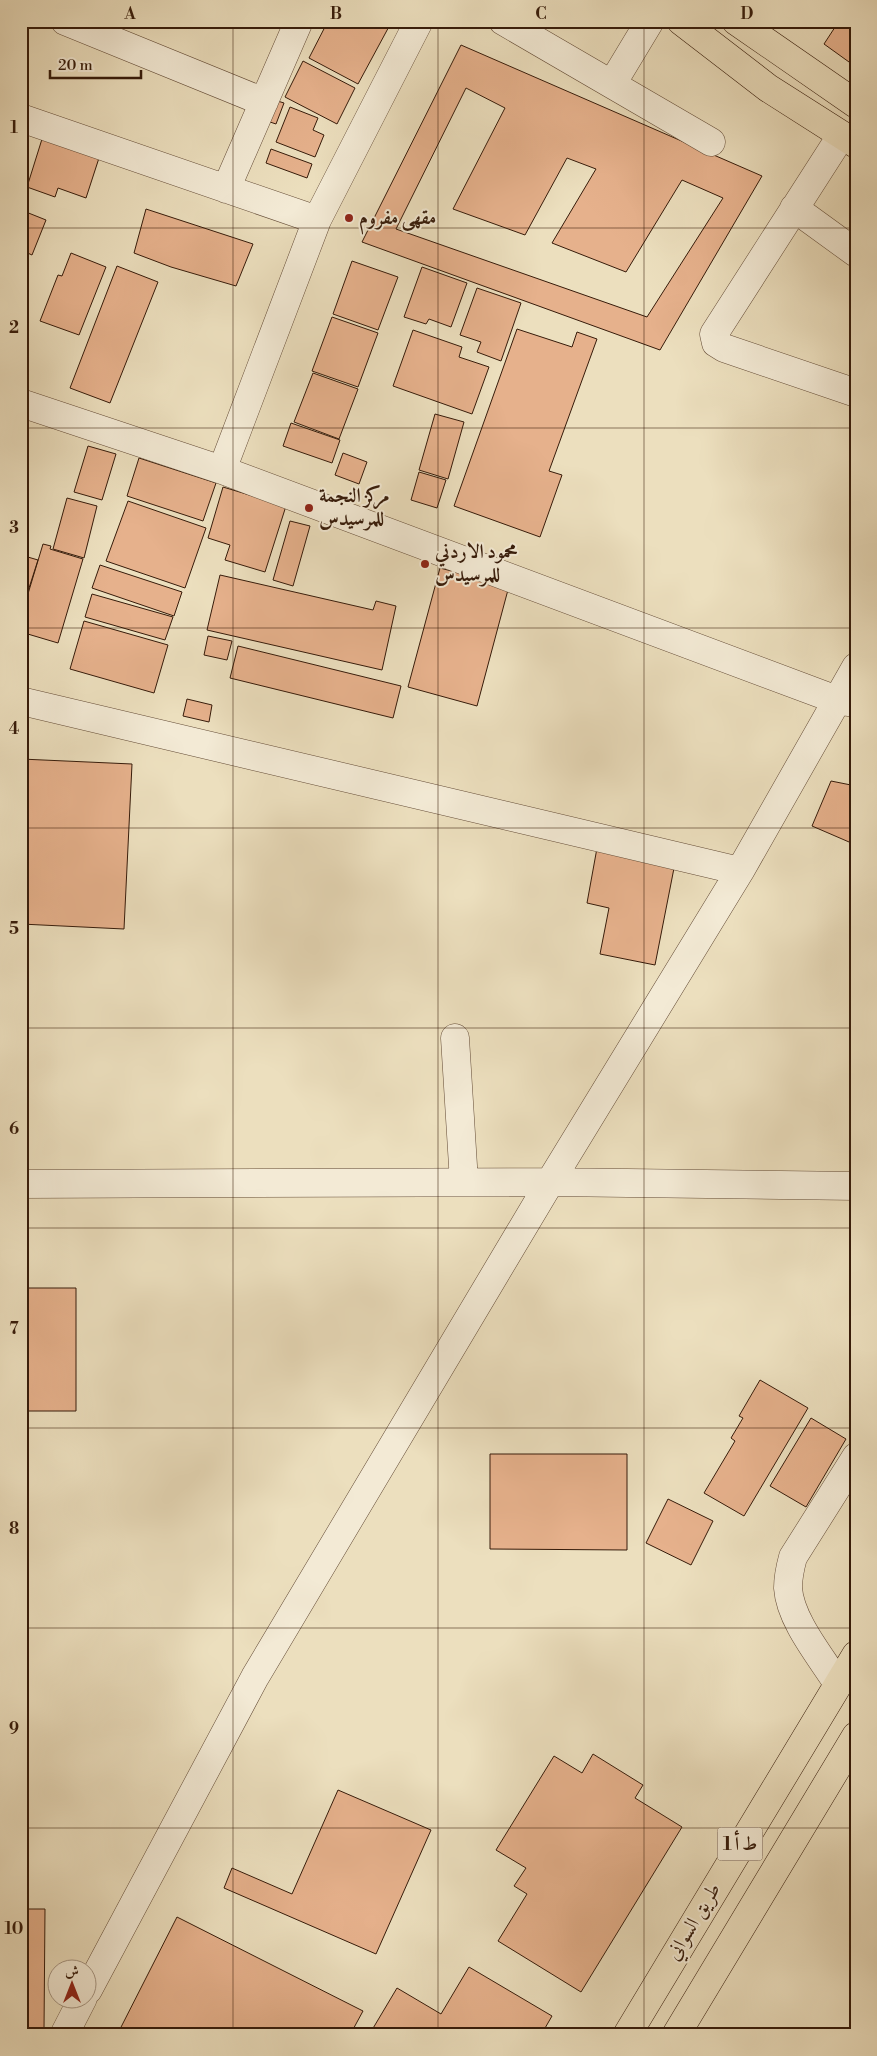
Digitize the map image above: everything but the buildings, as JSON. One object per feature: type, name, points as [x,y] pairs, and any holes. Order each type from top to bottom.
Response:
[{"type":"highway","points":[[681,21],[768,88],[848,140]]},
{"type":"highway","points":[[736,21],[856,104]]},
{"type":"highway","name":"طريق السواني","points":[[627,2035],[856,1655]]},
{"type":"highway","points":[[676,2035],[856,1736]]},
{"type":"street","points":[[65,21],[264,102]]},
{"type":"street","points":[[226,189],[298,21]]},
{"type":"street","points":[[222,470],[317,220],[419,21]]},
{"type":"street","points":[[503,21],[711,142]]},
{"type":"street","points":[[612,84],[650,21]]},
{"type":"street","points":[[21,118],[317,220]]},
{"type":"street","points":[[848,140],[794,208],[714,334],[716,343],[724,348],[856,393]]},
{"type":"street","points":[[794,208],[856,253]]},
{"type":"street","points":[[21,404],[222,470],[847,702]]},
{"type":"street","points":[[98,1971],[255,1678],[550,1182],[740,871],[847,702],[856,668]]},
{"type":"street","points":[[21,701],[740,871]]},
{"type":"street","points":[[455,1038],[464,1182]]},
{"type":"street","points":[[21,1184],[550,1182],[856,1186]]},
{"type":"street","points":[[838,1684],[797,1619],[788,1589],[789,1573],[793,1558],[856,1457]]},
{"type":"street","points":[[64,2035],[78,2008]]},
{"type":"place","name":"مقهى مفروم","points":[[349,218]]},
{"type":"place","name":"مركز النجمة للمرسيدس","points":[[309,508]]},
{"type":"place","name":"محمود الاردني للمرسيدس","points":[[425,564]]}]
